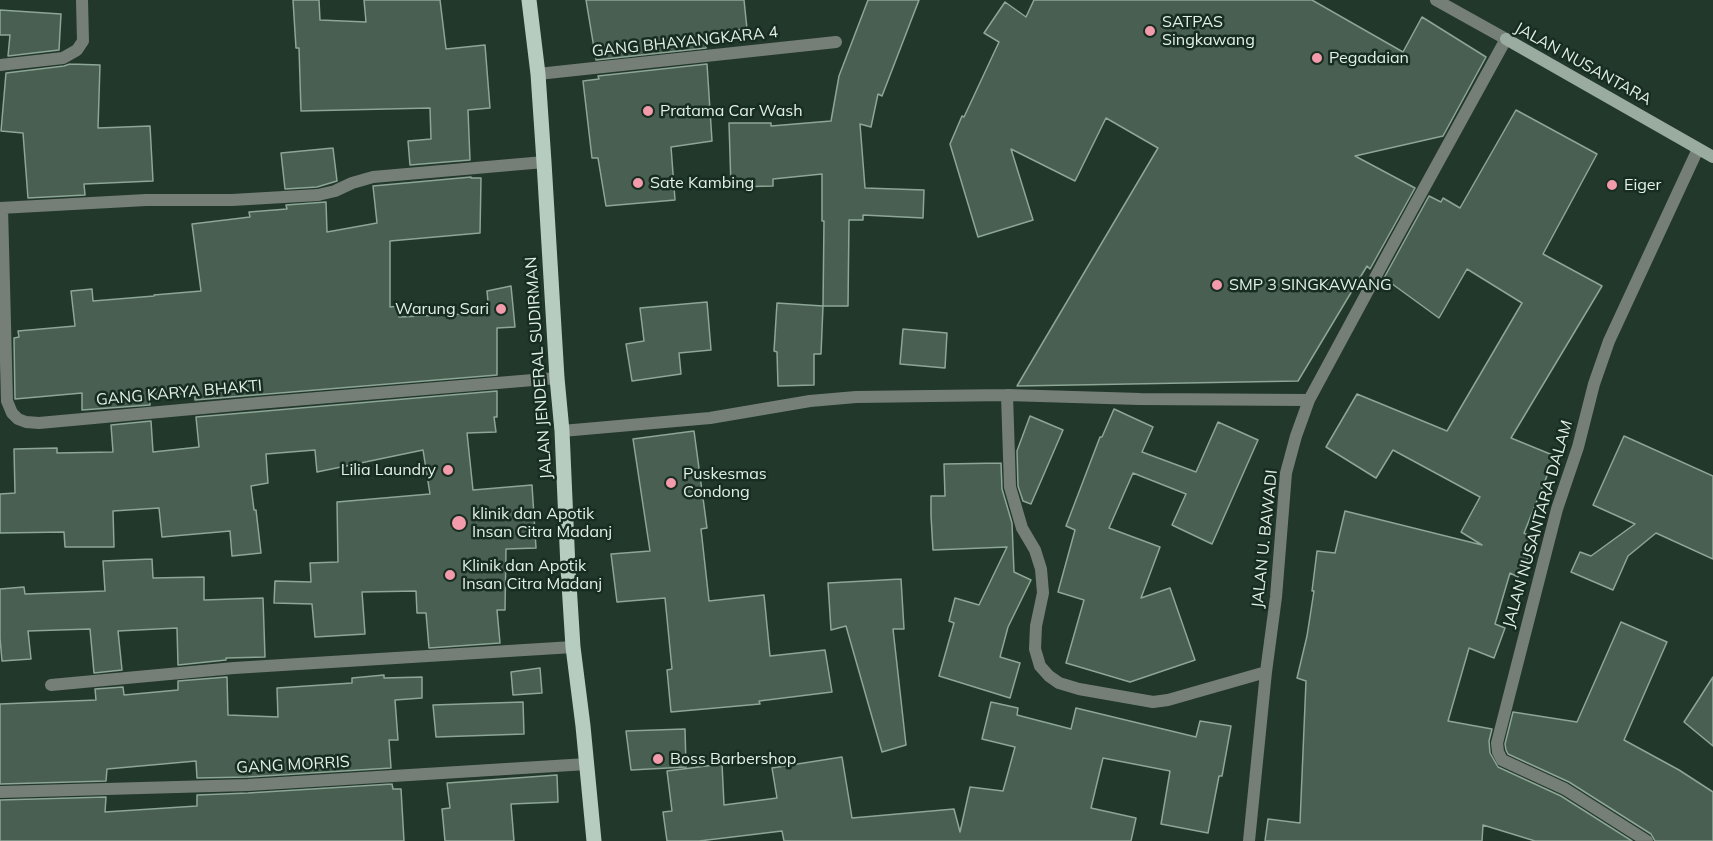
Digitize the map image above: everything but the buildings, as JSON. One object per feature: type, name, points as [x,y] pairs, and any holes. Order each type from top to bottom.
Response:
[{"type":"main road","name":"JALAN JENDERAL SUDIRMAN","points":[[529,0],[538,74],[544,162],[562,432],[573,646],[594,841]]},
{"type":"main road","name":"JALAN NUSANTARA","points":[[1506,39],[1713,157]]},
{"type":"street","points":[[0,65],[63,58],[77,50],[83,41],[82,0]]},
{"type":"street","name":"JALAN NUSANTARA","points":[[1436,0],[1506,39]]},
{"type":"street","name":"JALAN U. BAWADI","points":[[1249,841],[1276,597],[1286,473],[1296,436],[1309,400],[1506,39]]},
{"type":"street","name":"GANG BHAYANGKARA 4","points":[[538,74],[836,42]]},
{"type":"street","name":"JALAN NUSANTARA DALAM","points":[[1647,841],[1566,789],[1502,760],[1497,743],[1555,518],[1578,447],[1594,384],[1609,341],[1698,148]]},
{"type":"street","name":"GANG KARYA BHAKTI","points":[[544,162],[373,177],[318,195],[232,200],[146,200],[1,208],[7,400],[12,413],[18,420],[39,423],[557,378]]},
{"type":"street","points":[[562,432],[710,418],[821,400],[856,397],[1007,395],[1309,400]]},
{"type":"street","points":[[1007,395],[1010,487],[1022,528],[1035,550],[1041,569],[1043,593],[1036,626],[1035,649],[1040,666],[1049,676],[1059,682],[1079,688],[1153,702],[1168,700],[1266,672]]},
{"type":"street","points":[[51,685],[234,668],[573,646]]},
{"type":"street","name":"GANG MORRIS","points":[[0,792],[248,785],[587,764]]},
{"type":"place","name":"SATPAS Singkawang","points":[[1150,31]]},
{"type":"place","name":"Pegadaian","points":[[1317,58]]},
{"type":"place","name":"Pratama Car Wash","points":[[648,111]]},
{"type":"place","name":"Sate Kambing","points":[[638,183]]},
{"type":"place","name":"Eiger","points":[[1612,185]]},
{"type":"place","name":"SMP 3 SINGKAWANG","points":[[1217,285]]},
{"type":"place","name":"Warung Sari","points":[[501,309]]},
{"type":"place","name":"Lilia Laundry","points":[[448,470]]},
{"type":"place","name":"Puskesmas Condong","points":[[671,483]]},
{"type":"place","name":"klinik dan Apotik Insan Citra Madanj","points":[[459,523]]},
{"type":"place","name":"Klinik dan Apotik Insan Citra Madanj","points":[[450,575]]},
{"type":"place","name":"Boss Barbershop","points":[[658,759]]}]
